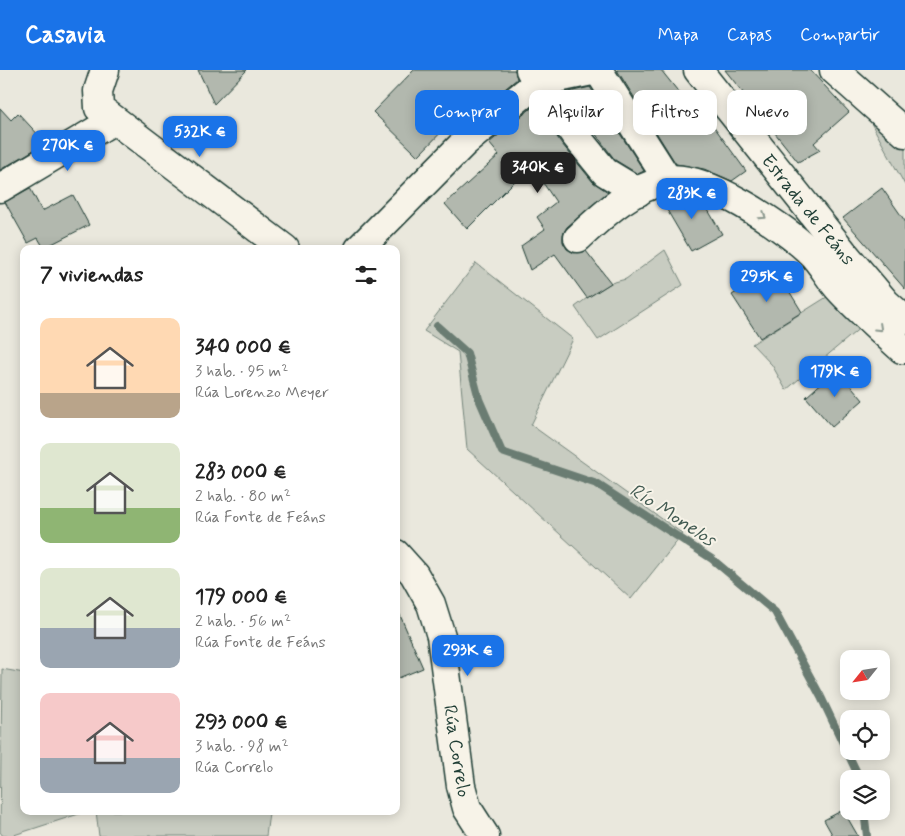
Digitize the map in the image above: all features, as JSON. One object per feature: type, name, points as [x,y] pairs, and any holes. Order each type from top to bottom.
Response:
[{"type":"street","points":[[105,70],[98,91],[99,108],[280,245]]},
{"type":"street","points":[[363,245],[464,143],[534,76],[598,70],[668,180]]},
{"type":"street","name":"Estrada de Feáns","points":[[698,70],[843,252],[886,303],[905,320]]},
{"type":"street","points":[[834,70],[905,133]]},
{"type":"street","points":[[534,76],[575,135],[605,172],[638,192]]},
{"type":"street","points":[[0,188],[114,120]]},
{"type":"street","points":[[578,238],[612,207],[638,192],[668,180],[699,183],[760,214],[810,252],[840,290],[902,349],[905,349]]},
{"type":"street","name":"Rúa Correlo","points":[[400,558],[414,574],[433,612],[441,636],[461,786],[467,808],[485,836]]},
{"type":"shaded area","points":[[880,119],[905,139],[905,185],[871,123]]},
{"type":"shaded area","points":[[665,250],[683,285],[598,340],[575,307],[611,283],[626,279]]},
{"type":"shaded area","points":[[476,263],[573,339],[531,425],[683,534],[631,599],[467,449],[458,352],[424,331]]},
{"type":"shaded area","points":[[830,295],[861,327],[786,390],[772,365],[752,344]]},
{"type":"shaded area","points":[[2,669],[20,672],[20,815],[76,815],[11,836],[3,836],[0,832]]},
{"type":"shaded area","points":[[96,815],[269,815],[266,836],[99,836]]},
{"type":"building","points":[[198,70],[247,70],[214,104]]},
{"type":"building","points":[[414,70],[515,70],[517,79],[504,90],[415,90],[415,135],[438,135],[418,156],[373,112]]},
{"type":"building","points":[[617,70],[661,70],[677,90],[633,90],[633,95]]},
{"type":"building","points":[[725,70],[810,70],[849,112],[814,143],[820,150],[798,162],[777,135],[807,135],[807,90],[741,90]]},
{"type":"building","points":[[590,87],[592,90],[578,90]]},
{"type":"building","points":[[0,108],[11,120],[18,113],[44,141],[34,150],[0,170]]},
{"type":"building","points":[[529,110],[529,135],[556,135],[593,182],[608,192],[567,227],[563,234],[563,242],[567,249],[574,253],[586,251],[611,283],[587,298],[555,254],[530,270],[521,246],[545,229],[537,217],[556,202],[531,165],[467,229],[445,204],[499,155],[489,143],[499,135],[519,135],[519,118]]},
{"type":"building","points":[[717,131],[746,171],[732,181],[704,169],[676,164],[658,135],[717,135]]},
{"type":"building","points":[[596,135],[621,135],[644,171],[638,174],[615,160]]},
{"type":"building","points":[[30,188],[42,211],[73,195],[89,225],[50,245],[42,245],[38,238],[28,243],[5,202]]},
{"type":"building","points":[[882,188],[905,221],[905,289],[843,218]]},
{"type":"building","points":[[680,195],[704,203],[722,234],[691,251],[660,198]]},
{"type":"building","points":[[775,268],[802,312],[760,338],[732,295]]},
{"type":"building","points":[[837,369],[863,400],[832,427],[806,397]]},
{"type":"building","points":[[400,615],[423,668],[400,677]]},
{"type":"building","points":[[840,812],[840,820],[849,820],[858,836],[833,836],[824,820]]},
{"type":"waterway","name":"Río Monelos","points":[[437,326],[467,353],[479,399],[502,452],[597,484],[712,559],[775,612],[821,697],[856,770]]},
{"type":"waterway","name":"Río Monelos","points":[[865,820],[867,836]]}]
